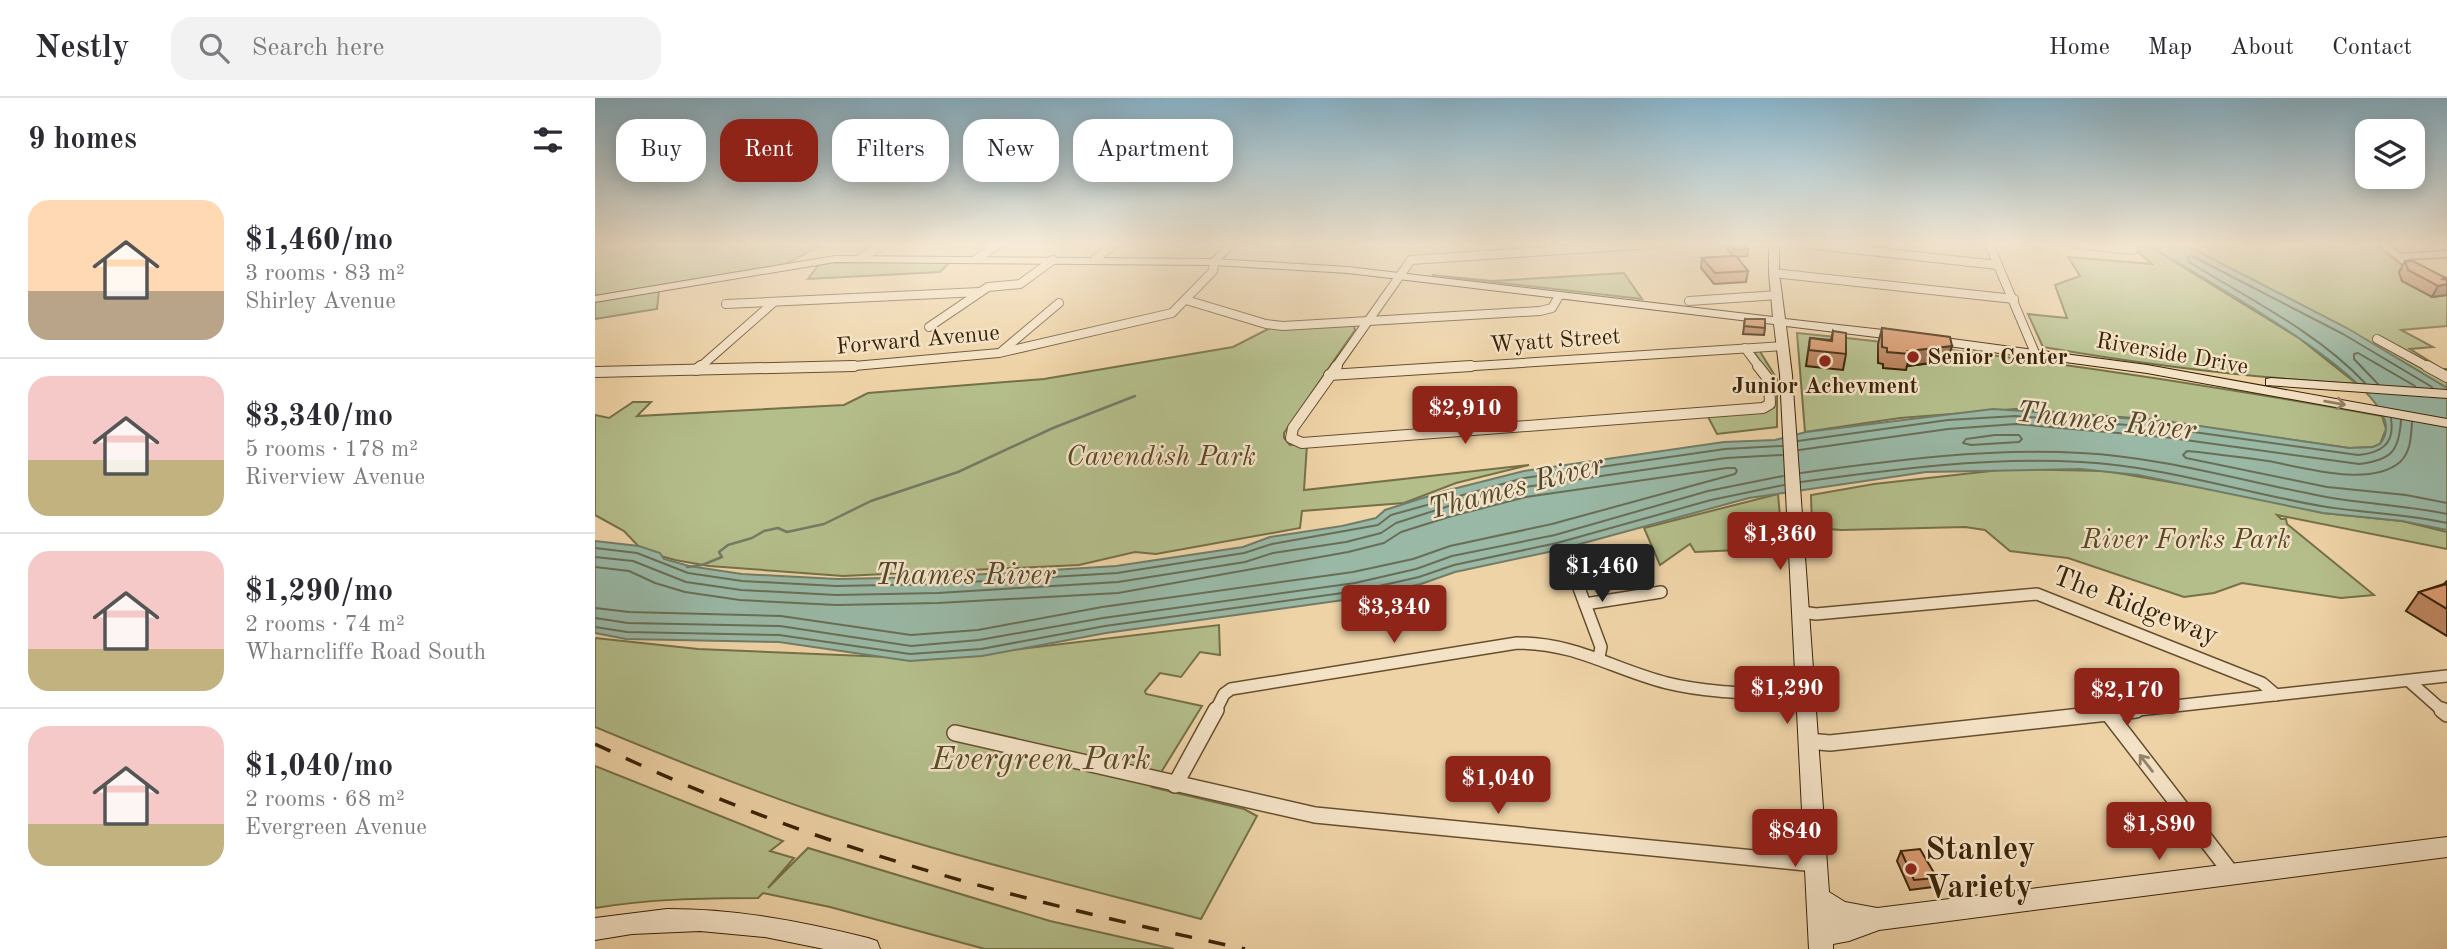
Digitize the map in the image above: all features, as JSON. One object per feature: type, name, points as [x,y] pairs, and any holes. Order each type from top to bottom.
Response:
[{"type":"main road","name":"Riverside Drive","points":[[595,299],[696,284]]},
{"type":"main road","name":"Riverside Drive","points":[[1460,284],[2035,353],[2147,369],[2447,423]]},
{"type":"main road","points":[[1776,284],[1784,346],[1797,530],[1821,940],[1860,928],[1877,919]]},
{"type":"main road","points":[[2147,369],[2346,389],[2447,394]]},
{"type":"main road","points":[[1818,898],[1840,912],[1877,919],[2447,847]]},
{"type":"main road","points":[[595,929],[664,919],[714,919],[763,923],[868,949]]},
{"type":"street","points":[[929,327],[988,287],[1020,284]]},
{"type":"street","name":"Forward Avenue","points":[[595,372],[854,366],[999,353],[1172,313],[1201,284]]},
{"type":"street","points":[[1393,284],[1293,428],[1291,438],[1302,443],[1763,408],[1770,404],[1769,380],[1745,348]]},
{"type":"street","points":[[1873,284],[2014,299]]},
{"type":"street","points":[[2007,284],[2035,353]]},
{"type":"street","points":[[726,304],[980,292]]},
{"type":"street","points":[[1689,301],[1778,295]]},
{"type":"street","points":[[1186,300],[1266,324],[1283,326],[1541,311],[1552,308],[1559,296]]},
{"type":"street","points":[[696,370],[774,302]]},
{"type":"street","points":[[999,353],[1059,303]]},
{"type":"street","points":[[1172,313],[1206,306]]},
{"type":"street","points":[[2377,338],[2447,377]]},
{"type":"street","name":"Wyatt Street","points":[[1329,375],[1784,346]]},
{"type":"street","points":[[1573,572],[1601,647],[1599,657]]},
{"type":"street","points":[[1585,604],[1661,592]]},
{"type":"street","name":"The Ridgeway","points":[[1801,612],[1816,614],[2037,594],[2262,683],[2276,695]]},
{"type":"street","points":[[1175,785],[1219,704],[1231,689],[1517,643],[1549,644],[1599,657],[1667,683],[1806,696]]},
{"type":"street","points":[[1808,741],[1830,743],[2447,676]]},
{"type":"street","points":[[2409,681],[2447,714]]},
{"type":"street","points":[[2108,713],[2233,875]]},
{"type":"street","points":[[955,733],[1314,815],[1816,864]]},
{"type":"green space","points":[[595,284],[668,284],[595,296]]},
{"type":"green space","points":[[1508,284],[1631,284],[1642,299]]},
{"type":"green space","points":[[2211,284],[2299,338],[2357,384],[2199,370],[2043,347],[2028,314],[2067,318],[2055,285]]},
{"type":"green space","points":[[2253,284],[2432,284],[2447,292],[2447,326],[2401,330],[2433,347],[2410,349],[2442,369],[2447,369],[2447,389]]},
{"type":"green space","points":[[659,291],[657,309],[595,319],[595,300]]},
{"type":"green space","name":"Cavendish Park","points":[[1354,326],[1355,330],[1284,433],[1284,438],[1290,445],[1307,444],[1304,490],[1529,465],[1456,483],[1404,503],[1302,511],[1300,528],[1156,554],[1135,552],[1079,565],[843,576],[709,566],[643,551],[624,531],[595,515],[595,415],[609,418],[633,402],[651,402],[637,416],[844,405],[868,393],[1044,379],[1233,347],[1270,328]]},
{"type":"green space","points":[[1797,333],[2017,358],[2236,391],[2382,416],[2386,429],[2380,444],[2349,448],[2146,419],[2016,409],[1900,418],[1805,432]]},
{"type":"green space","points":[[1759,350],[1777,379],[1777,427],[1717,434],[1707,415],[1767,411],[1774,407],[1774,380],[1754,352]]},
{"type":"green space","name":"River Forks Park","points":[[2009,469],[2106,471],[2240,494],[2323,513],[2402,521],[2447,532],[2447,549],[2277,515],[2286,519],[2287,524],[2374,595],[2341,598],[2242,583],[2214,593],[2184,597],[2068,558],[2010,551],[1985,530],[1965,527],[1842,530],[1812,528],[1811,495],[1874,484]]},
{"type":"green space","points":[[1778,494],[1782,540],[1770,540],[1760,549],[1695,552],[1690,544],[1660,565],[1644,528]]},
{"type":"green space","name":"Evergreen Park","points":[[1219,625],[1220,655],[1200,652],[1181,677],[1160,673],[1145,691],[1146,694],[1202,706],[1152,787],[1244,809],[1257,816],[1201,919],[909,841],[813,811],[595,727],[595,638],[698,649],[937,659]]},
{"type":"green space","points":[[595,766],[783,841],[770,851],[794,858],[768,888],[808,848],[1050,921],[1174,949],[985,949],[830,907],[763,893],[758,898],[676,900],[595,908]]},
{"type":"water","name":"Thames River","points":[[2212,284],[2261,284],[2347,328],[2447,388],[2447,530],[2402,521],[2323,513],[2138,475],[2080,469],[1926,472],[1749,498],[1558,550],[1455,572],[1421,584],[1358,598],[1106,633],[982,656],[910,661],[779,642],[626,639],[595,633],[595,541],[639,546],[660,553],[664,559],[689,566],[742,574],[837,579],[937,577],[1116,566],[1243,547],[1270,537],[1342,526],[1376,518],[1385,510],[1445,491],[1524,471],[1724,442],[1775,440],[1806,432],[1993,409],[2166,421],[2349,448],[2380,444],[2386,429],[2379,408],[2356,383],[2323,355]]},
{"type":"building","points":[[1745,319],[1765,319],[1765,328],[1744,326]]},
{"type":"building","points":[[1882,328],[1950,337],[1952,346],[1908,351],[1910,354],[1887,352],[1887,348],[1882,347]]},
{"type":"building","points":[[1833,331],[1846,333],[1846,354],[1809,350],[1810,338],[1832,341]]},
{"type":"building","points":[[2447,584],[2447,609],[2419,592]]},
{"type":"building","points":[[1920,849],[1937,878],[1914,880],[1901,851]]},
{"type":"waterway","points":[[687,567],[702,565],[722,557],[719,552],[728,545],[752,538],[764,531],[778,528],[787,532],[824,524],[871,501],[958,472],[1053,428],[1135,396]]},
{"type":"railway","points":[[595,744],[731,803],[872,854],[1057,906],[1245,949]]},
{"type":"place","name":"Senior Center","points":[[1913,357]]},
{"type":"place","name":"Junior Achevment","points":[[1825,361]]},
{"type":"place","name":"Stanley Variety","points":[[1911,869]]}]
